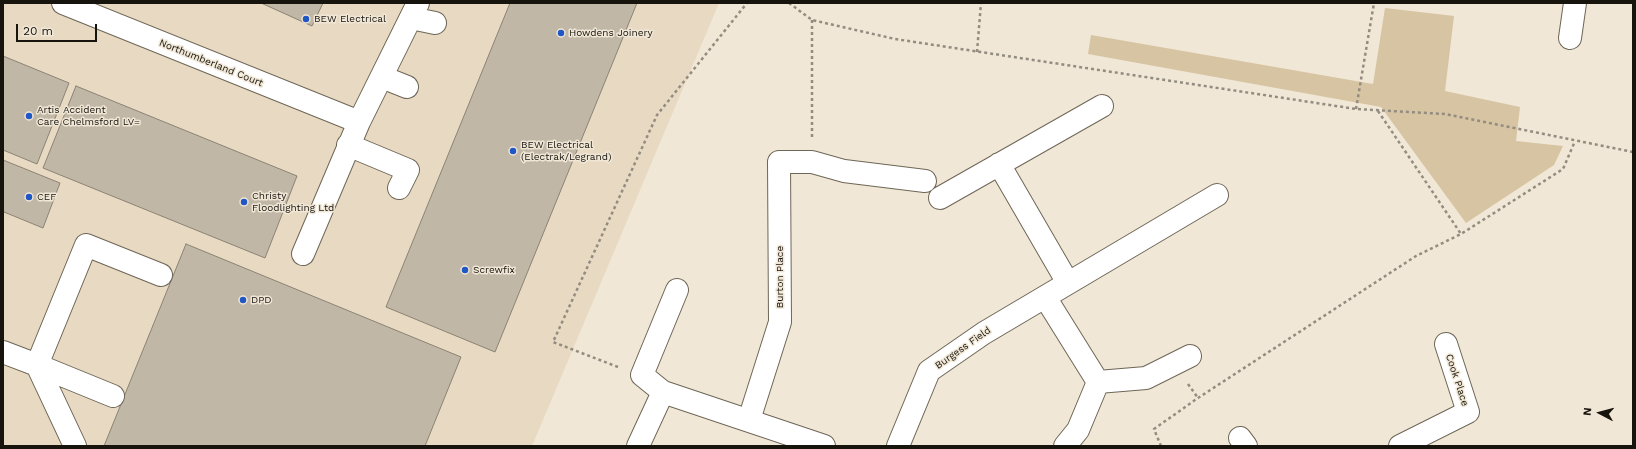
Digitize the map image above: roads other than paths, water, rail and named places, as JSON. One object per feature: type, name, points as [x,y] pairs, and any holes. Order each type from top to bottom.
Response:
[{"type":"street","name":"Northumberland Court","points":[[63,3],[358,122]]},
{"type":"street","points":[[1570,38],[1575,3]]},
{"type":"street","points":[[303,254],[358,122],[415,11],[435,23]]},
{"type":"street","points":[[382,77],[407,87]]},
{"type":"street","points":[[940,198],[1102,106]]},
{"type":"street","points":[[348,145],[408,170],[399,188]]},
{"type":"street","name":"Burton Place","points":[[749,420],[780,322],[779,162],[812,162],[844,171],[926,181]]},
{"type":"street","points":[[999,164],[1068,283]]},
{"type":"street","name":"Burgess Field","points":[[898,446],[929,371],[984,333],[1217,195]]},
{"type":"street","points":[[75,446],[37,365],[86,246],[161,275]]},
{"type":"street","points":[[677,290],[642,375],[663,392],[824,446]]},
{"type":"street","points":[[1045,297],[1098,382]]},
{"type":"street","name":"Cook Place","points":[[1400,446],[1468,412],[1446,344]]},
{"type":"street","points":[[3,352],[113,396]]},
{"type":"street","points":[[1098,382],[1146,378],[1190,356]]},
{"type":"street","points":[[1065,446],[1078,430],[1098,382]]},
{"type":"street","points":[[638,446],[663,392]]},
{"type":"place","name":"BEW Electrical","points":[[306,19]]},
{"type":"place","name":"Howdens Joinery","points":[[561,33]]},
{"type":"place","name":"Artis Accident Care Chelmsford LV=","points":[[29,116]]},
{"type":"place","name":"BEW Electrical (Electrak/Legrand)","points":[[513,151]]},
{"type":"place","name":"CEF","points":[[29,197]]},
{"type":"place","name":"Christy Floodlighting Ltd","points":[[244,202]]},
{"type":"place","name":"Screwfix","points":[[465,270]]},
{"type":"place","name":"DPD","points":[[243,300]]}]
